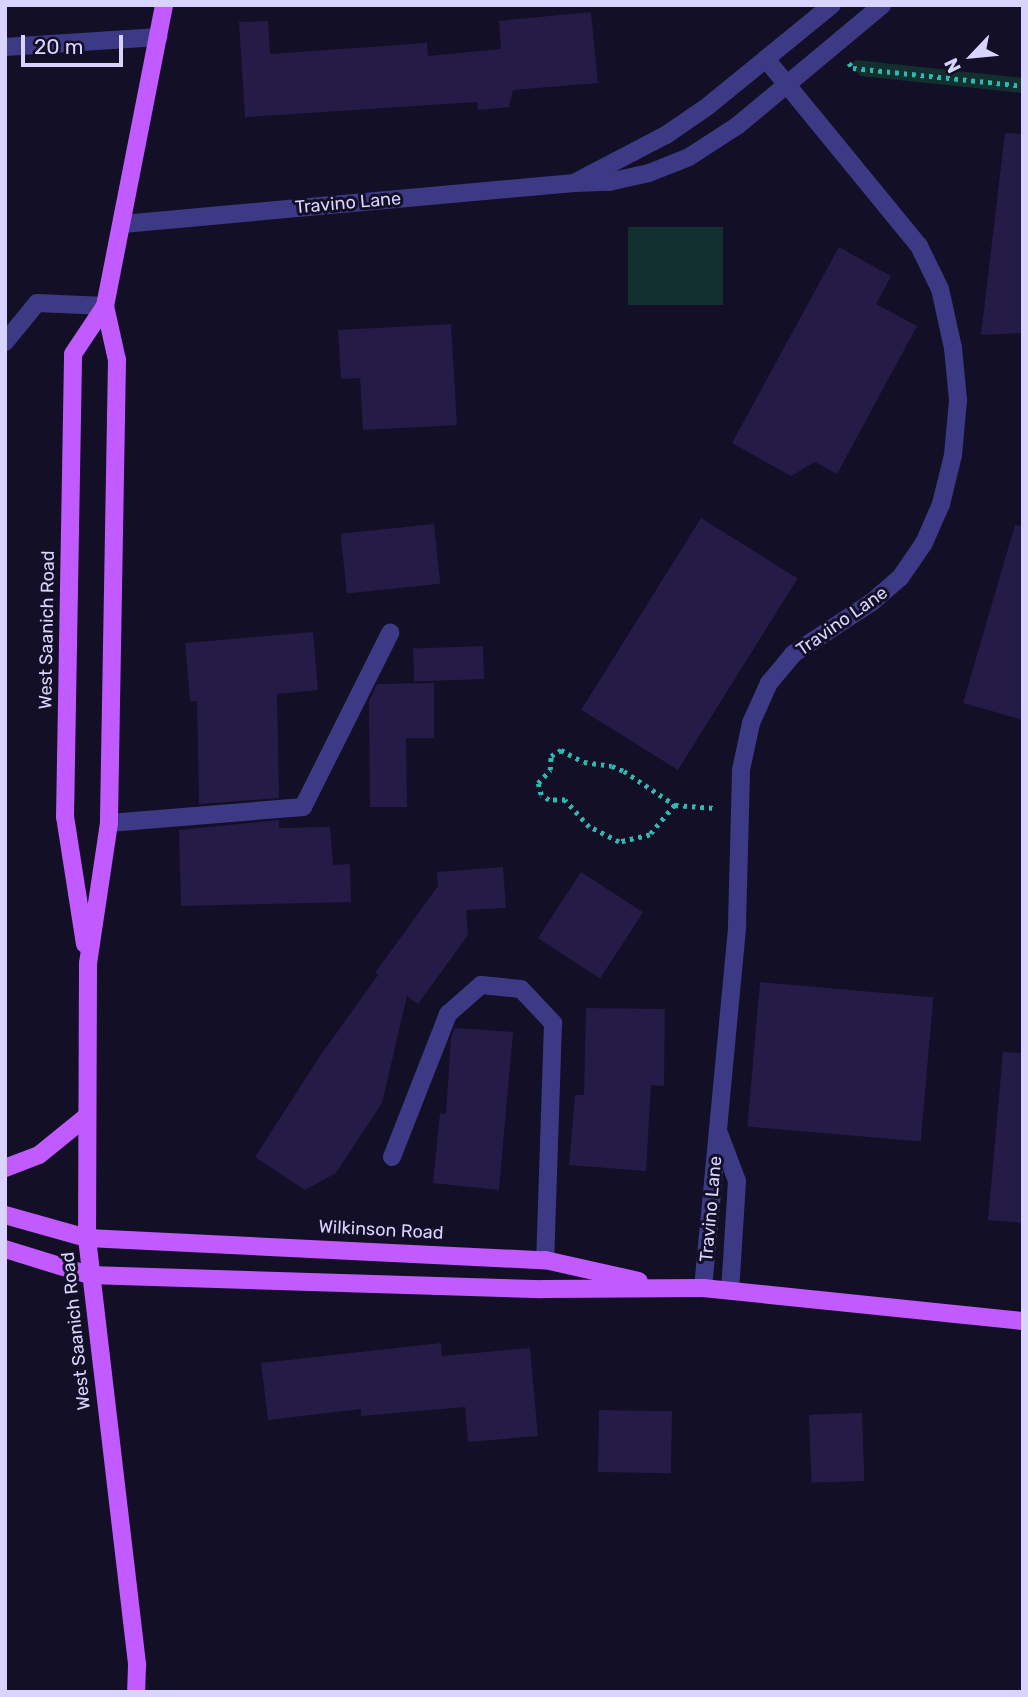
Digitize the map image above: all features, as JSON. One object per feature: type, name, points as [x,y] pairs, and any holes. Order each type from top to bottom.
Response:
[{"type":"main road","name":"West Saanich Road","points":[[88,963],[65,817],[73,354],[105,306],[164,5]]},
{"type":"main road","name":"West Saanich Road","points":[[105,306],[117,360],[109,823],[88,963],[87,1238],[89,1275],[137,1666],[136,1692]]},
{"type":"main road","points":[[5,1168],[39,1155],[87,1116]]},
{"type":"main road","name":"Wilkinson Road","points":[[5,1215],[87,1238],[545,1260],[670,1288]]},
{"type":"main road","name":"Wilkinson Road","points":[[5,1249],[89,1275],[543,1289],[703,1288],[1023,1321]]},
{"type":"street","points":[[766,59],[832,5]]},
{"type":"street","points":[[786,85],[883,5]]},
{"type":"street","points":[[5,47],[159,37]]},
{"type":"street","name":"Travino Lane","points":[[574,183],[666,135],[766,59],[919,246],[940,289],[953,348],[958,400],[953,455],[941,504],[924,543],[900,579],[872,603],[793,654],[769,683],[751,723],[741,770],[737,925],[703,1288]]},
{"type":"street","name":"Travino Lane","points":[[122,224],[608,182],[649,173],[689,157],[737,126],[786,85]]},
{"type":"street","points":[[5,342],[37,303],[105,306]]},
{"type":"street","points":[[109,823],[303,807],[390,633]]},
{"type":"street","points":[[392,1157],[447,1014],[481,985],[522,989],[553,1023],[545,1260]]},
{"type":"street","name":"Travino Lane","points":[[718,1129],[737,1181],[730,1291]]},
{"type":"path","points":[[835,46],[853,68],[1023,86]]},
{"type":"path","points":[[675,805],[650,835],[620,842],[589,827],[565,800],[549,800],[541,795],[538,783],[550,770],[551,757],[561,750],[584,762],[612,765],[675,805],[740,810]]},
{"type":"green space","points":[[856,60],[1023,78],[1023,93],[860,76],[851,64]]},
{"type":"green space","points":[[628,227],[723,227],[723,305],[628,305]]},
{"type":"building","points":[[591,12],[598,83],[513,90],[509,107],[478,110],[477,102],[245,117],[239,22],[268,21],[270,54],[427,43],[428,56],[501,49],[499,21]]},
{"type":"building","points":[[1005,133],[1023,134],[1023,333],[981,335]]},
{"type":"building","points":[[839,247],[891,276],[876,304],[917,326],[837,474],[815,462],[791,476],[732,443]]},
{"type":"building","points":[[451,324],[457,425],[363,430],[360,378],[341,379],[338,330]]},
{"type":"building","points":[[701,518],[798,578],[678,770],[581,710]]},
{"type":"building","points":[[434,524],[440,584],[347,593],[341,534]]},
{"type":"building","points":[[1015,525],[1023,526],[1023,720],[963,703]]},
{"type":"building","points":[[313,632],[318,690],[277,694],[279,798],[199,804],[197,701],[190,701],[185,643]]},
{"type":"building","points":[[483,646],[484,679],[414,681],[413,648]]},
{"type":"building","points":[[434,683],[434,738],[406,738],[407,807],[370,807],[369,701],[377,684]]},
{"type":"building","points":[[279,820],[279,828],[330,827],[333,865],[350,864],[351,902],[181,906],[179,830]]},
{"type":"building","points":[[503,867],[506,908],[466,910],[468,935],[418,1004],[407,996],[382,1103],[336,1173],[305,1190],[255,1157],[320,1056],[378,975],[375,973],[438,886],[437,872]]},
{"type":"building","points":[[581,872],[643,912],[600,979],[538,938]]},
{"type":"building","points":[[760,982],[933,997],[921,1142],[747,1126]]},
{"type":"building","points":[[586,1008],[665,1009],[664,1086],[651,1085],[646,1171],[569,1165],[575,1095],[584,1095]]},
{"type":"building","points":[[455,1028],[513,1032],[499,1190],[433,1183],[440,1113],[446,1114],[451,1037]]},
{"type":"building","points":[[1003,1052],[1023,1053],[1023,1223],[988,1220]]},
{"type":"building","points":[[441,1343],[442,1356],[530,1348],[538,1436],[468,1442],[465,1407],[361,1416],[361,1409],[268,1420],[261,1363]]},
{"type":"building","points":[[599,1410],[672,1411],[671,1473],[598,1472]]},
{"type":"building","points":[[862,1413],[864,1481],[811,1483],[809,1415]]}]
